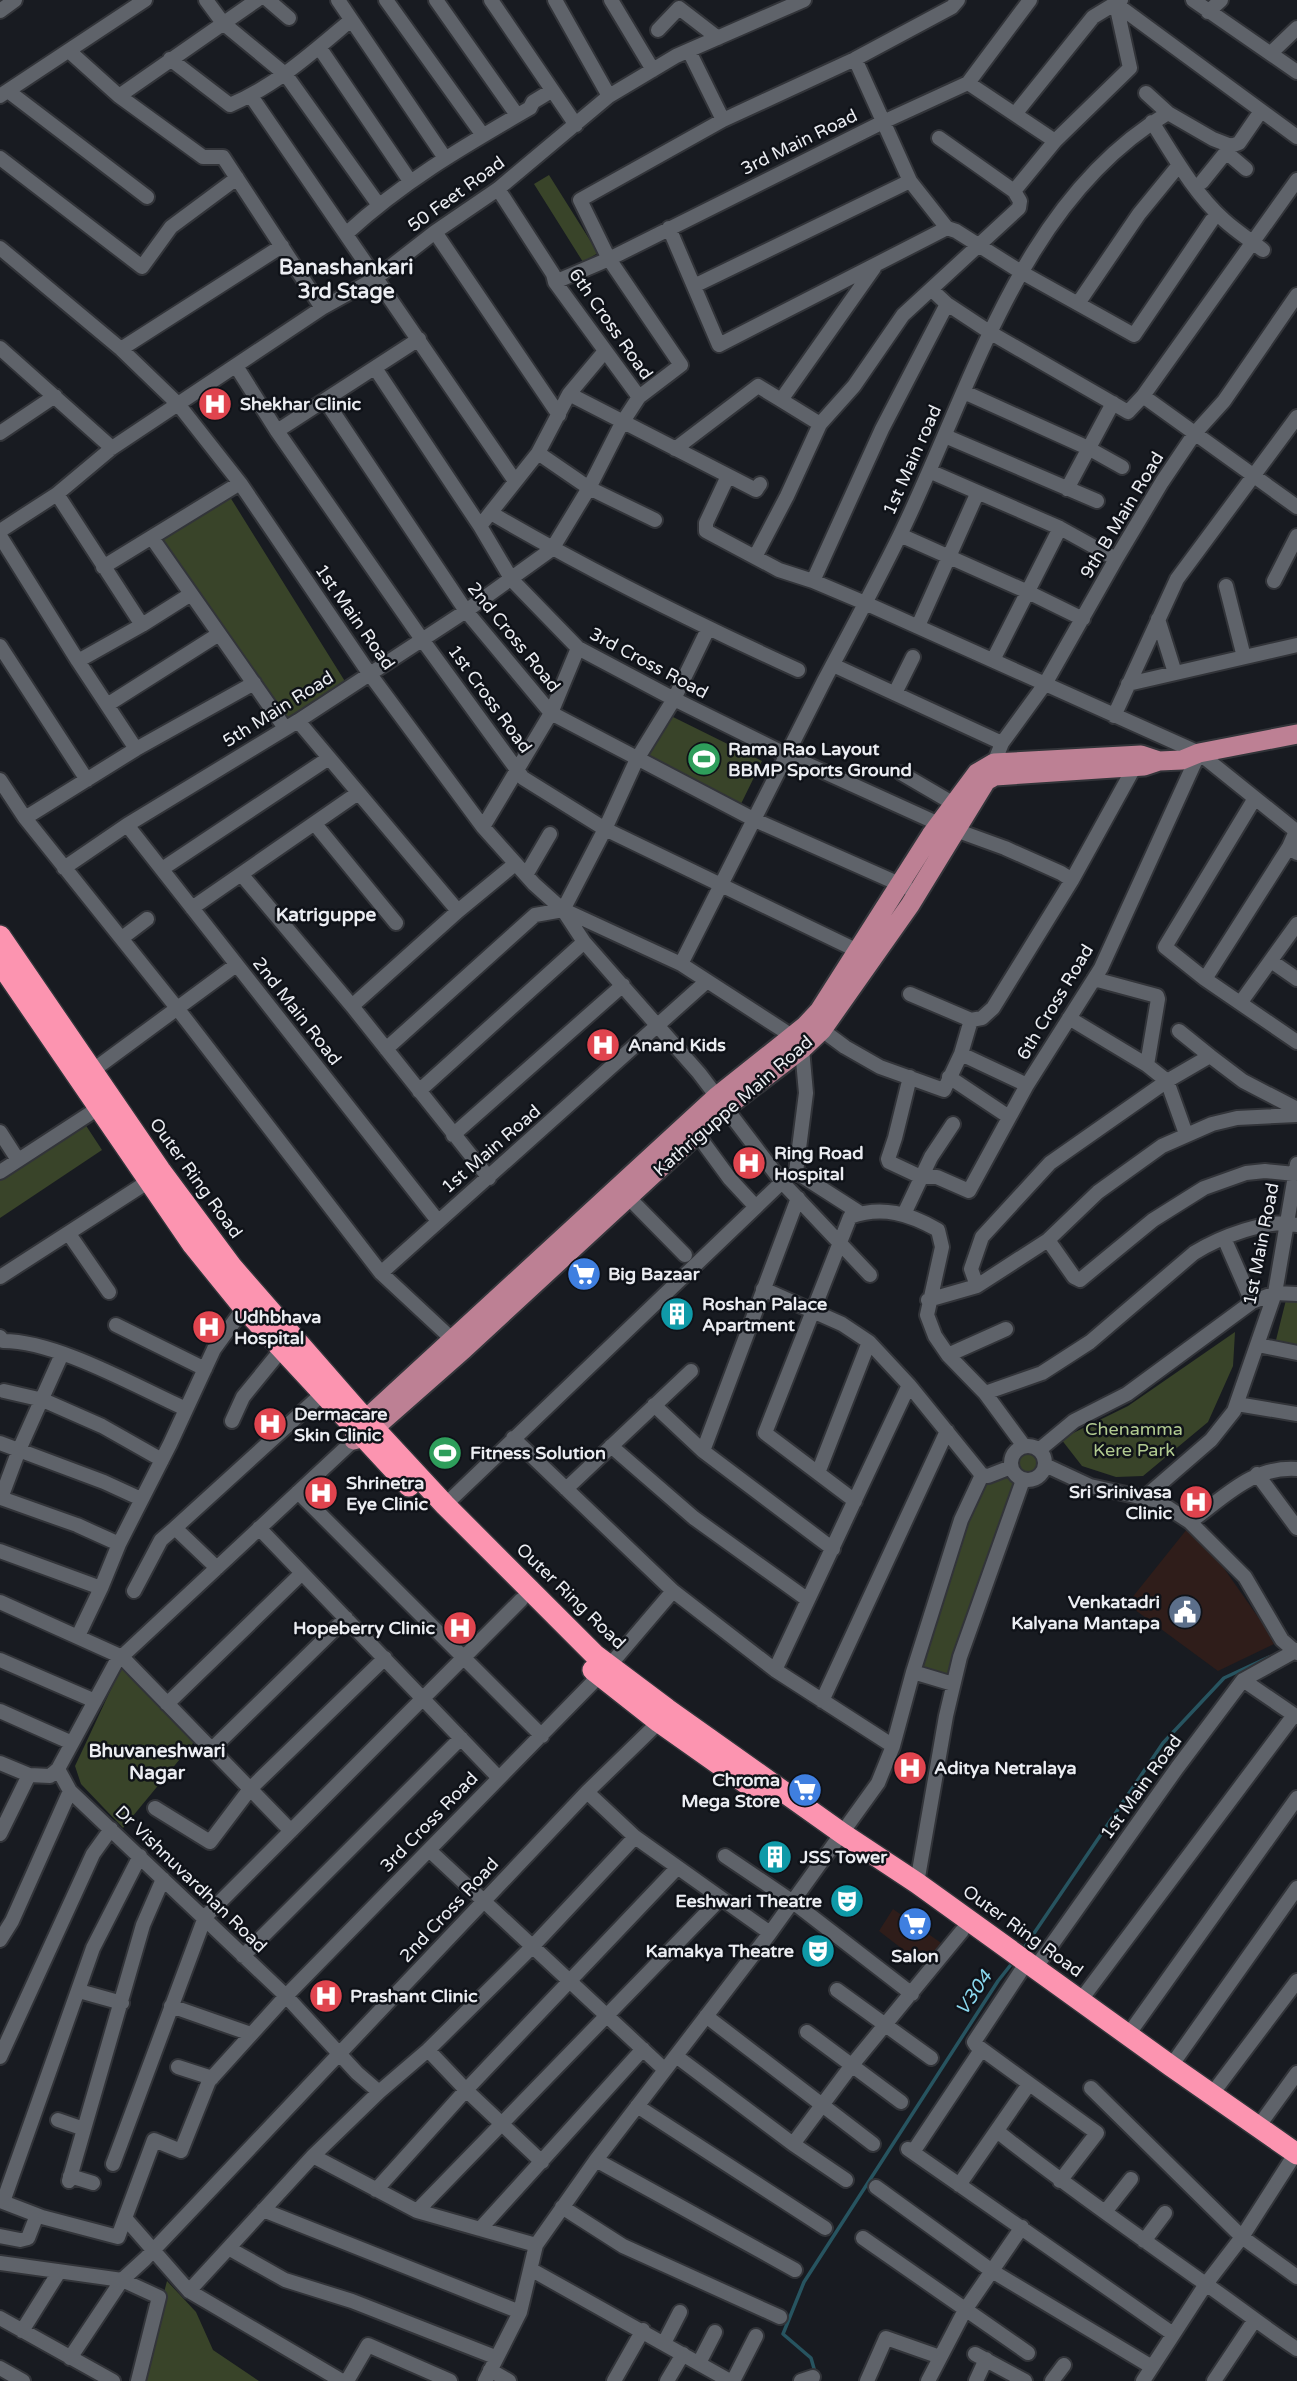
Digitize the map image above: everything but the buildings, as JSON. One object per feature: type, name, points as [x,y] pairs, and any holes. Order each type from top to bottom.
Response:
[{"type":"highway","name":"Outer Ring Road","points":[[0,936],[160,1170],[232,1266],[363,1430],[521,1600],[659,1722],[839,1840],[917,1883],[1001,1950],[1295,2161]]},
{"type":"highway","name":"Outer Ring Road","points":[[0,963],[193,1245],[244,1308],[322,1394],[445,1504],[595,1655],[604,1671],[667,1709],[962,1931],[1001,1950]]},
{"type":"highway","name":"Outer Ring Road","points":[[1025,1967],[1080,2001],[1258,2127],[1295,2161]]},
{"type":"main road","name":"Kathriguppe Main Road","points":[[363,1430],[453,1340],[720,1102],[797,1043],[821,1030],[848,996],[948,827],[986,781],[995,776],[1144,766],[1297,734]]},
{"type":"main road","name":"Kathriguppe Main Road","points":[[948,827],[954,804],[977,773],[994,764],[1141,755],[1159,761]]},
{"type":"main road","name":"Kathriguppe Main Road","points":[[797,1043],[858,951],[909,889]]},
{"type":"main road","name":"Kathriguppe Main Road","points":[[363,1430],[464,1349],[697,1134],[720,1102]]},
{"type":"street","points":[[0,11],[15,0]]},
{"type":"street","points":[[145,0],[4,94],[147,197]]},
{"type":"street","points":[[206,0],[223,23],[286,75],[379,204]]},
{"type":"street","points":[[119,96],[257,0]]},
{"type":"street","points":[[268,0],[289,18]]},
{"type":"street","points":[[338,0],[445,158]]},
{"type":"street","points":[[386,0],[482,134]]},
{"type":"street","points":[[436,0],[517,115]]},
{"type":"street","points":[[491,0],[576,125]]},
{"type":"street","points":[[611,0],[653,70]]},
{"type":"street","points":[[762,0],[769,15]]},
{"type":"street","name":"50 Feet Road","points":[[0,534],[57,494],[113,448],[322,308],[376,278],[435,232],[498,189],[609,96],[689,51],[804,0]]},
{"type":"street","points":[[639,397],[681,365],[609,259],[580,200],[723,120],[855,59],[952,7],[957,0]]},
{"type":"street","name":"3rd Main Road","points":[[555,282],[609,259],[883,122],[968,83],[1030,0]]},
{"type":"street","points":[[1194,0],[1297,72]]},
{"type":"street","points":[[1208,12],[1221,0]]},
{"type":"street","points":[[558,1],[609,96]]},
{"type":"street","points":[[1015,114],[1093,17],[1119,2]]},
{"type":"street","points":[[1014,191],[1055,141],[1130,68],[1119,2]]},
{"type":"street","points":[[1119,2],[1297,137]]},
{"type":"street","points":[[658,30],[679,8],[718,38]]},
{"type":"street","points":[[170,59],[230,105],[286,75],[351,20]]},
{"type":"street","points":[[1271,53],[1297,27]]},
{"type":"street","points":[[318,47],[410,181]]},
{"type":"street","points":[[69,51],[119,96],[203,157],[223,157],[322,308]]},
{"type":"street","points":[[689,51],[723,120]]},
{"type":"street","points":[[855,59],[910,181],[947,228],[1134,335],[1212,220]]},
{"type":"street","points":[[968,83],[1055,141]]},
{"type":"street","points":[[347,233],[410,181],[482,134],[530,108],[533,102],[551,91]]},
{"type":"street","points":[[1146,93],[1168,113],[1229,149],[1246,169]]},
{"type":"street","points":[[251,96],[515,481]]},
{"type":"street","points":[[1202,182],[1229,149],[1239,143],[1261,111]]},
{"type":"street","name":"1st Main road","points":[[681,964],[900,536],[1021,272],[1070,199],[1098,166],[1152,122],[1168,113]]},
{"type":"street","points":[[1152,122],[1179,165],[1223,220],[1258,246]]},
{"type":"street","points":[[755,557],[820,425],[854,386],[904,315],[1019,208],[1020,201],[1014,191],[939,138]]},
{"type":"street","points":[[0,158],[142,267],[171,227],[237,178]]},
{"type":"street","points":[[1079,302],[1139,214],[1179,165]]},
{"type":"street","points":[[932,290],[947,304],[991,333],[1128,412],[1258,246],[1297,180]]},
{"type":"street","points":[[694,286],[910,181]]},
{"type":"street","name":"6th Cross Road","points":[[498,189],[555,282],[639,397],[552,549],[512,580]]},
{"type":"street","points":[[669,228],[719,345],[947,228]]},
{"type":"street","points":[[435,232],[559,415]]},
{"type":"street","points":[[121,349],[282,246]]},
{"type":"street","name":"1st Main Road","points":[[0,248],[121,349],[178,404],[240,483],[369,673],[483,827],[515,864],[563,909],[584,942],[659,1026],[782,1182],[870,1275]]},
{"type":"street","points":[[781,400],[876,266]]},
{"type":"street","name":"9th B Main Road","points":[[994,764],[1002,743],[1045,684],[1116,559],[1195,433],[1224,401],[1297,295]]},
{"type":"street","points":[[813,581],[882,429],[947,304]]},
{"type":"street","points":[[277,431],[419,339]]},
{"type":"street","points":[[0,348],[113,448]]},
{"type":"street","points":[[480,526],[538,453],[569,394],[605,351]]},
{"type":"street","name":"1st Cross Road","points":[[236,366],[277,431],[421,638],[523,778],[606,829],[858,951]]},
{"type":"street","name":"3rd Cross Road","points":[[375,368],[480,526],[512,580],[578,648],[787,755],[948,827],[1005,848],[1072,880]]},
{"type":"street","points":[[675,450],[758,386],[820,425]]},
{"type":"street","points":[[964,392],[1088,448],[1122,467]]},
{"type":"street","points":[[569,394],[756,490],[760,484]]},
{"type":"street","points":[[0,433],[55,396]]},
{"type":"street","points":[[1143,396],[1297,507]]},
{"type":"street","name":"2nd Cross Road","points":[[325,400],[466,611],[551,713],[755,820],[909,889]]},
{"type":"street","points":[[1067,489],[1113,403]]},
{"type":"street","points":[[1114,716],[1177,579],[1297,417]]},
{"type":"street","points":[[945,436],[1097,501]]},
{"type":"street","points":[[538,453],[589,488],[655,520]]},
{"type":"street","points":[[929,471],[1060,528],[1116,559]]},
{"type":"street","points":[[728,476],[706,523],[706,531],[779,570],[813,581],[918,626],[1199,753],[1297,831],[1293,850],[1205,979]]},
{"type":"street","points":[[103,568],[240,483]]},
{"type":"street","points":[[57,494],[142,625]]},
{"type":"street","points":[[918,626],[977,494]]},
{"type":"street","points":[[491,513],[552,549],[708,629],[797,670]]},
{"type":"street","points":[[993,660],[1060,528]]},
{"type":"street","points":[[0,534],[136,749]]},
{"type":"street","points":[[900,536],[1083,619]]},
{"type":"street","points":[[1274,581],[1297,536]]},
{"type":"street","points":[[152,538],[254,683],[291,725],[329,758],[458,911]]},
{"type":"street","name":"5th Main Road","points":[[64,867],[127,825],[291,725],[512,580]]},
{"type":"street","points":[[1226,586],[1244,657]]},
{"type":"street","points":[[78,661],[191,594]]},
{"type":"street","points":[[1158,619],[1175,673]]},
{"type":"street","points":[[563,909],[606,829],[637,758],[674,699],[708,629]]},
{"type":"street","points":[[107,705],[219,634]]},
{"type":"street","points":[[1128,684],[1297,645]]},
{"type":"street","points":[[0,646],[87,780]]},
{"type":"street","points":[[483,827],[519,771],[551,713],[578,648]]},
{"type":"street","points":[[895,693],[913,657]]},
{"type":"street","points":[[833,665],[1002,743]]},
{"type":"street","points":[[25,818],[136,749],[254,683]]},
{"type":"street","name":"6th Cross Road","points":[[921,1177],[937,1177],[969,1191],[1027,1085],[1094,979],[1199,753]]},
{"type":"street","points":[[162,869],[329,758]]},
{"type":"street","points":[[910,995],[971,1020],[982,1018],[993,1008],[1072,880],[1135,766]]},
{"type":"street","points":[[901,773],[954,804]]},
{"type":"street","points":[[0,780],[25,818],[177,1008],[381,1273],[453,1340]]},
{"type":"street","points":[[192,908],[358,793]]},
{"type":"street","points":[[1255,798],[1165,947],[1205,979],[1297,1042]]},
{"type":"street","points":[[315,824],[396,923]]},
{"type":"street","name":"2nd Main Road","points":[[127,825],[438,1221]]},
{"type":"street","points":[[526,875],[550,834]]},
{"type":"street","points":[[352,1006],[515,864]]},
{"type":"street","points":[[241,874],[352,1006],[489,1178]]},
{"type":"street","points":[[386,1049],[535,915],[563,909],[681,964],[797,1043],[806,1093],[796,1172],[782,1182],[445,1504]]},
{"type":"street","points":[[122,938],[147,919]]},
{"type":"street","points":[[1241,1002],[1297,924]]},
{"type":"street","points":[[419,1091],[584,942]]},
{"type":"street","points":[[1271,961],[1297,979]]},
{"type":"street","points":[[92,1070],[236,965]]},
{"type":"street","points":[[1094,979],[1157,996],[1147,1065]]},
{"type":"street","points":[[659,1026],[707,981]]},
{"type":"street","points":[[453,1135],[623,985]]},
{"type":"street","points":[[1069,1018],[1167,1080],[1186,1134]]},
{"type":"street","points":[[821,1030],[880,1067],[944,1090],[961,1054],[971,1020]]},
{"type":"street","name":"1st Main Road","points":[[381,1273],[659,1026]]},
{"type":"street","points":[[1179,1031],[1243,1082],[1297,1109]]},
{"type":"street","points":[[961,1054],[1027,1085]]},
{"type":"street","points":[[977,1286],[971,1269],[982,1237],[1050,1163],[1167,1080],[1210,1056]]},
{"type":"street","points":[[910,1077],[888,1159],[889,1162],[921,1177]]},
{"type":"street","points":[[949,1077],[1009,1117]]},
{"type":"street","points":[[0,1172],[100,1107]]},
{"type":"street","points":[[929,1300],[977,1286],[1048,1240],[1119,1174],[1162,1146],[1186,1134],[1237,1118],[1297,1115]]},
{"type":"street","points":[[904,1214],[931,1157],[953,1124]]},
{"type":"street","points":[[0,1132],[18,1160]]},
{"type":"street","points":[[697,1134],[730,1179],[756,1207]]},
{"type":"street","points":[[1048,1240],[1074,1277],[1080,1280],[1153,1220],[1204,1188],[1246,1173],[1296,1169]]},
{"type":"street","name":"1st Main Road","points":[[1144,1498],[1211,1440],[1234,1412],[1275,1293],[1291,1223],[1296,1169]]},
{"type":"street","points":[[796,1172],[860,1213]]},
{"type":"street","points":[[0,1277],[149,1181]]},
{"type":"street","points":[[628,1197],[685,1255]]},
{"type":"street","points":[[703,1451],[798,1198]]},
{"type":"street","points":[[855,1501],[765,1433],[850,1217],[875,1210],[917,1218],[938,1230],[942,1247],[927,1315],[935,1336],[1045,1465],[1090,1486],[1158,1501],[1190,1522],[1245,1577],[1292,1648]]},
{"type":"street","points":[[985,1393],[1042,1373],[1090,1342],[1194,1253],[1224,1238],[1291,1223]]},
{"type":"street","points":[[69,1234],[109,1292]]},
{"type":"street","points":[[1224,1238],[1252,1302]]},
{"type":"street","points":[[763,1289],[842,1324],[869,1342],[909,1385],[982,1475],[988,1476],[1011,1467]]},
{"type":"street","points":[[1045,1465],[1035,1479],[1023,1480],[1013,1473],[1012,1456],[1032,1448],[1074,1421],[1127,1394],[1252,1302],[1275,1293],[1297,1294]]},
{"type":"street","points":[[78,1636],[119,1544],[214,1349],[244,1308]]},
{"type":"street","points":[[116,1325],[205,1369]]},
{"type":"street","points":[[948,1354],[1006,1329]]},
{"type":"street","points":[[1,1340],[27,1342],[62,1354],[186,1409]]},
{"type":"street","points":[[818,1473],[869,1342]]},
{"type":"street","points":[[1258,1345],[1297,1353]]},
{"type":"street","points":[[232,1421],[243,1397],[282,1349]]},
{"type":"street","points":[[62,1354],[19,1450],[1,1498],[78,1525],[119,1544]]},
{"type":"street","points":[[566,1489],[691,1371]]},
{"type":"street","points":[[775,1670],[909,1385]]},
{"type":"street","points":[[4,1391],[43,1400],[102,1426],[162,1460]]},
{"type":"street","points":[[134,1591],[161,1540],[322,1394]]},
{"type":"street","points":[[1237,1404],[1297,1414]]},
{"type":"street","points":[[654,1405],[703,1451],[833,1549]]},
{"type":"street","points":[[0,1763],[29,1775],[50,1776],[58,1769],[116,1662],[363,1430]]},
{"type":"street","points":[[822,1702],[947,1431]]},
{"type":"street","points":[[513,1438],[673,1591],[775,1670],[892,1746]]},
{"type":"street","points":[[0,1443],[104,1482],[141,1499]]},
{"type":"street","points":[[611,1446],[694,1518],[808,1600]]},
{"type":"street","points":[[1190,1522],[1257,1474],[1277,1469],[1297,1469]]},
{"type":"street","points":[[1257,1474],[1297,1528]]},
{"type":"street","points":[[490,2369],[520,2312],[536,2245],[596,2160],[839,1840],[878,1783],[892,1746],[961,1520],[982,1475]]},
{"type":"street","points":[[917,1883],[960,1657],[1023,1480]]},
{"type":"street","points":[[298,1492],[542,1737]]},
{"type":"street","points":[[175,1528],[216,1567]]},
{"type":"street","points":[[259,1528],[499,1778]]},
{"type":"street","points":[[0,1551],[101,1588]]},
{"type":"street","points":[[167,1704],[302,1573]]},
{"type":"street","name":"3rd Cross Road","points":[[125,2218],[154,2140],[181,2151],[212,2078],[286,1996],[542,1737],[673,1591]]},
{"type":"street","points":[[113,2164],[205,1917],[521,1600]]},
{"type":"street","points":[[0,1602],[122,1657],[290,1831]]},
{"type":"street","points":[[211,1749],[346,1618]]},
{"type":"street","name":"1st Main Road","points":[[981,2050],[974,2042],[975,2037],[1243,1680],[1292,1648]]},
{"type":"street","points":[[155,1808],[211,1842],[250,1789],[385,1658]]},
{"type":"street","points":[[0,1660],[95,1701]]},
{"type":"street","points":[[913,1672],[953,1684]]},
{"type":"street","points":[[1080,2001],[1296,1716],[1243,1680]]},
{"type":"street","points":[[0,1712],[72,1743]]},
{"type":"street","name":"2nd Cross Road","points":[[70,2358],[122,2280],[145,2259],[587,1792],[659,1722]]},
{"type":"street","points":[[243,1956],[461,1738]]},
{"type":"street","name":"Dr Vishnuvardhan Road","points":[[58,1769],[70,1791],[205,1917],[379,2092]]},
{"type":"street","points":[[0,1834],[29,1775]]},
{"type":"street","points":[[0,1940],[12,1920],[70,1791]]},
{"type":"street","points":[[587,1792],[635,1836],[770,1933]]},
{"type":"street","points":[[1128,2035],[1297,1798]]},
{"type":"street","points":[[0,2057],[93,1854],[111,1829]]},
{"type":"street","points":[[189,2291],[313,2156],[379,2092],[428,2050],[531,1948],[635,1836]]},
{"type":"street","points":[[429,1850],[531,1948],[665,2070]]},
{"type":"street","points":[[140,1856],[93,1948],[3,2202],[37,2215],[118,2237],[125,2218],[189,2291],[341,2380],[368,2344],[450,2381]]},
{"type":"street","points":[[725,1856],[793,1902],[912,1994]]},
{"type":"street","points":[[376,2190],[466,2090],[677,1868]]},
{"type":"street","points":[[93,2183],[70,2179],[144,1925],[163,1879]]},
{"type":"street","points":[[1171,2066],[1297,1888]]},
{"type":"street","points":[[417,2211],[720,1899]]},
{"type":"street","points":[[793,2144],[852,2065],[962,1931]]},
{"type":"street","points":[[1212,2094],[1297,1980]]},
{"type":"street","points":[[837,1990],[932,2058]]},
{"type":"street","points":[[79,1991],[122,2003]]},
{"type":"street","points":[[171,2006],[251,2034]]},
{"type":"street","points":[[706,2016],[873,2144]]},
{"type":"street","points":[[807,2032],[901,2102]]},
{"type":"street","points":[[480,2229],[643,2049]]},
{"type":"street","points":[[428,2050],[466,2090],[542,2161]]},
{"type":"street","points":[[1060,2181],[1097,2133],[981,2050],[910,2150],[1173,2334]]},
{"type":"street","points":[[676,2056],[793,2144],[846,2180]]},
{"type":"street","points":[[178,2067],[212,2078]]},
{"type":"street","points":[[1258,2127],[1297,2073]]},
{"type":"street","points":[[959,2185],[1028,2084]]},
{"type":"street","points":[[1091,2088],[1242,2237],[1297,2277]]},
{"type":"street","points":[[637,2106],[825,2228]]},
{"type":"street","points":[[58,2120],[84,2129]]},
{"type":"street","points":[[996,2133],[1254,2321],[1297,2349]]},
{"type":"street","points":[[313,2156],[417,2211],[536,2245]]},
{"type":"street","points":[[596,2160],[795,2270]]},
{"type":"street","points":[[1143,2381],[1206,2284],[1295,2161]]},
{"type":"street","points":[[1105,2213],[1131,2179]]},
{"type":"street","points":[[876,2187],[992,2271],[1152,2367]]},
{"type":"street","points":[[562,2207],[623,2246],[780,2317]]},
{"type":"street","points":[[263,2210],[520,2312]]},
{"type":"street","points":[[1144,2241],[1164,2213]]},
{"type":"street","points":[[0,2236],[20,2240],[27,2238],[37,2215]]},
{"type":"street","points":[[928,2381],[965,2310],[1023,2227]]},
{"type":"street","points":[[863,2238],[1028,2353]]},
{"type":"street","points":[[230,2249],[285,2280],[352,2301],[509,2381]]},
{"type":"street","points":[[0,2263],[122,2280],[159,2297],[138,2381]]},
{"type":"street","points":[[532,2270],[732,2381],[756,2336]]},
{"type":"street","points":[[22,2331],[59,2272]]},
{"type":"street","points":[[664,2343],[680,2312]]},
{"type":"street","points":[[0,2318],[113,2381]]},
{"type":"street","points":[[1216,2380],[1254,2321]]},
{"type":"street","points":[[614,2381],[643,2330]]},
{"type":"street","points":[[699,2363],[715,2332]]},
{"type":"street","points":[[867,2381],[886,2338],[940,2357]]},
{"type":"street","points":[[667,2381],[683,2354]]},
{"type":"street","points":[[976,2381],[981,2357],[1024,2381]]},
{"type":"street","points":[[1052,2381],[1064,2365]]},
{"type":"street","points":[[0,2368],[23,2381]]},
{"type":"shaded area","points":[[1187,1529],[1214,1554],[1274,1644],[1218,1671],[1127,1604]]},
{"type":"shaded area","points":[[893,1909],[944,1945],[927,1968],[879,1931]]},
{"type":"green space","points":[[549,175],[598,253],[583,262],[534,184]]},
{"type":"green space","points":[[230,497],[346,683],[288,719],[186,582],[159,541]]},
{"type":"green space","name":"Rama Rao Layout BBMP Sports Ground","points":[[667,714],[762,761],[739,808],[646,758]]},
{"type":"green space","points":[[83,1121],[102,1150],[0,1218],[0,1176]]},
{"type":"green space","points":[[1286,1300],[1297,1302],[1297,1349],[1275,1344]]},
{"type":"green space","name":"Chenamma Kere Park","points":[[1235,1332],[1233,1366],[1208,1422],[1143,1476],[1116,1477],[1082,1466],[1061,1439],[1128,1406]]},
{"type":"green space","points":[[1024,1445],[1039,1459],[955,1683],[919,1678],[962,1518],[982,1479]]},
{"type":"green space","points":[[121,1668],[194,1742],[123,1828],[81,1784],[75,1766]]},
{"type":"green space","points":[[167,2281],[196,2312],[213,2350],[259,2381],[141,2381]]},
{"type":"waterway","name":"V304","points":[[1022,1951],[1163,1743],[1224,1678],[1269,1657]]},
{"type":"waterway","name":"V304","points":[[815,2372],[811,2358],[783,2334],[804,2282],[998,1981],[1013,1962]]},
{"type":"place","name":"Shekhar Clinic","points":[[215,404]]},
{"type":"place","name":"Rama Rao Layout BBMP Sports Ground","points":[[704,759]]},
{"type":"place","name":"Anand Kids","points":[[603,1045]]},
{"type":"place","name":"Ring Road Hospital","points":[[749,1163]]},
{"type":"place","name":"Big Bazaar","points":[[584,1274]]},
{"type":"place","name":"Roshan Palace Apartment","points":[[677,1314]]},
{"type":"place","name":"Udhbhava Hospital","points":[[209,1327]]},
{"type":"place","name":"Dermacare Skin Clinic","points":[[270,1424]]},
{"type":"place","name":"Fitness Solution","points":[[445,1453]]},
{"type":"place","name":"Shrinetra Eye Clinic","points":[[321,1493]]},
{"type":"place","name":"Sri Srinivasa Clinic","points":[[1196,1502]]},
{"type":"place","name":"Venkatadri Kalyana Mantapa","points":[[1185,1612]]},
{"type":"place","name":"Hopeberry Clinic","points":[[460,1628]]},
{"type":"place","name":"Aditya Netralaya","points":[[910,1768]]},
{"type":"place","name":"Chroma Mega Store","points":[[805,1790]]},
{"type":"place","name":"JSS Tower","points":[[775,1857]]},
{"type":"place","name":"Eeshwari Theatre","points":[[847,1901]]},
{"type":"place","name":"Salon","points":[[915,1924]]},
{"type":"place","name":"Kamakya Theatre","points":[[818,1951]]},
{"type":"place","name":"Prashant Clinic","points":[[326,1996]]},
{"type":"district","name":"Banashankari 3rd Stage","points":[[346,279]]},
{"type":"district","name":"Katriguppe","points":[[326,915]]},
{"type":"district","name":"Bhuvaneshwari Nagar","points":[[157,1762]]}]
